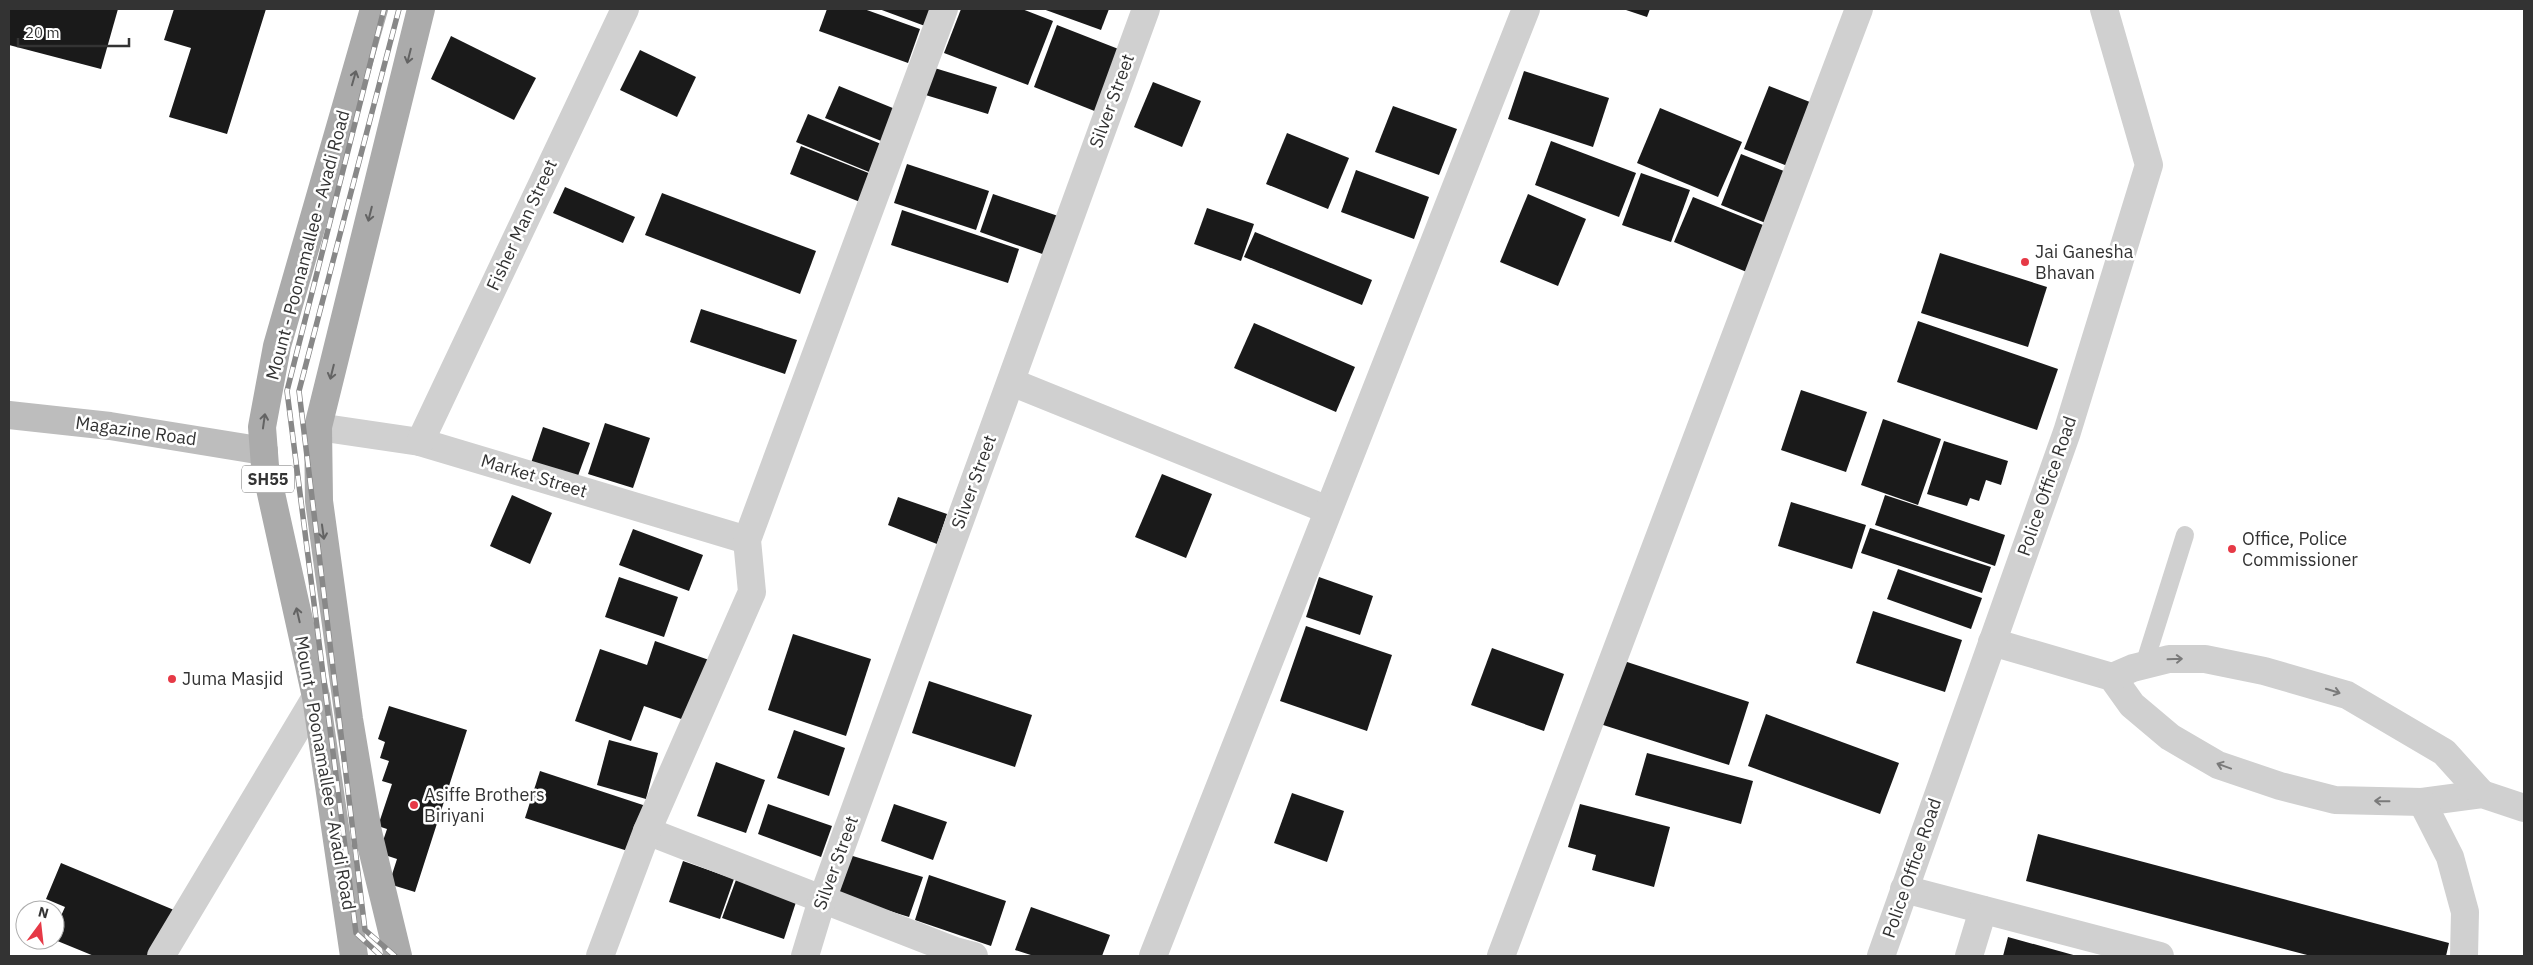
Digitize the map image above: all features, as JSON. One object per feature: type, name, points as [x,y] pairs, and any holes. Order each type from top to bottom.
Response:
[{"type":"main road","name":"Mount - Poonamallee - Avadi Road","points":[[354,956],[316,697],[265,466],[262,427],[277,346],[374,9]]},
{"type":"main road","name":"Mount - Poonamallee - Avadi Road","points":[[398,956],[368,832],[349,719],[319,501],[318,427],[421,9]]},
{"type":"street","name":"Fisher Man Street","points":[[420,442],[625,9]]},
{"type":"street","points":[[600,956],[648,831],[752,592],[747,540],[944,9]]},
{"type":"street","name":"Silver Street","points":[[805,956],[822,900],[1146,9]]},
{"type":"street","points":[[1153,956],[1526,9]]},
{"type":"street","points":[[1501,956],[1859,9]]},
{"type":"street","name":"Police Office Road","points":[[1881,956],[2067,432],[2148,165],[2104,9]]},
{"type":"street","points":[[1011,382],[1328,510]]},
{"type":"street","name":"Magazine Road","points":[[9,415],[110,426],[264,451]]},
{"type":"street","name":"Market Street","points":[[318,427],[420,442],[747,540]]},
{"type":"street","points":[[1992,642],[2112,677],[2144,665],[2169,659],[2205,659],[2264,671],[2347,695],[2444,752],[2482,794]]},
{"type":"street","points":[[2112,677],[2132,705],[2170,737],[2218,764],[2280,786],[2335,800],[2422,802],[2482,794],[2524,808]]},
{"type":"street","points":[[161,956],[316,697]]},
{"type":"street","points":[[2422,802],[2450,857],[2465,912],[2464,956]]},
{"type":"street","points":[[648,831],[955,951],[974,956]]},
{"type":"street","points":[[1904,889],[2160,956]]},
{"type":"street","points":[[1969,956],[1983,910]]},
{"type":"lane","points":[[2144,665],[2185,536]]},
{"type":"building","points":[[9,9],[118,9],[101,69],[9,45]]},
{"type":"building","points":[[174,9],[266,9],[227,134],[169,117],[191,48],[164,40]]},
{"type":"building","points":[[827,9],[864,9],[920,29],[908,63],[819,31]]},
{"type":"building","points":[[879,9],[931,9],[925,26]]},
{"type":"building","points":[[961,9],[1022,9],[1053,21],[1028,85],[944,53]]},
{"type":"building","points":[[1043,9],[1109,9],[1101,30]]},
{"type":"building","points":[[1623,9],[1650,9],[1647,17]]},
{"type":"building","points":[[1057,25],[1121,50],[1097,112],[1034,87]]},
{"type":"building","points":[[451,36],[536,78],[514,120],[431,79]]},
{"type":"building","points":[[640,50],[696,77],[677,117],[620,90]]},
{"type":"building","points":[[928,66],[997,87],[988,114],[919,93]]},
{"type":"building","points":[[1524,71],[1609,98],[1593,147],[1508,119]]},
{"type":"building","points":[[1153,82],[1201,101],[1182,147],[1134,127]]},
{"type":"building","points":[[839,86],[900,111],[886,143],[825,118]]},
{"type":"building","points":[[1769,86],[1815,104],[1790,167],[1744,149]]},
{"type":"building","points":[[1393,106],[1457,129],[1439,175],[1375,152]]},
{"type":"building","points":[[1660,108],[1742,142],[1718,197],[1637,163]]},
{"type":"building","points":[[808,114],[886,146],[874,174],[796,142]]},
{"type":"building","points":[[1287,133],[1349,158],[1328,209],[1266,184]]},
{"type":"building","points":[[1551,141],[1636,173],[1619,217],[1535,185]]},
{"type":"building","points":[[801,146],[871,174],[860,202],[790,174]]},
{"type":"building","points":[[1741,154],[1789,173],[1768,224],[1721,205]]},
{"type":"building","points":[[907,164],[989,191],[976,230],[894,203]]},
{"type":"building","points":[[1356,170],[1429,197],[1414,239],[1341,212]]},
{"type":"building","points":[[1641,173],[1690,190],[1671,242],[1622,225]]},
{"type":"building","points":[[565,187],[635,217],[623,243],[553,213]]},
{"type":"building","points":[[662,193],[816,251],[800,294],[645,235]]},
{"type":"building","points":[[993,194],[1064,218],[1051,257],[980,232]]},
{"type":"building","points":[[1528,194],[1586,219],[1558,286],[1500,262]]},
{"type":"building","points":[[1693,197],[1768,227],[1749,273],[1674,242]]},
{"type":"building","points":[[1207,208],[1254,224],[1241,261],[1194,244]]},
{"type":"building","points":[[902,210],[1019,249],[1008,283],[891,245]]},
{"type":"building","points":[[1255,232],[1372,280],[1362,305],[1244,257]]},
{"type":"building","points":[[1940,253],[2047,287],[2028,347],[1921,313]]},
{"type":"building","points":[[701,309],[797,340],[785,374],[690,342]]},
{"type":"building","points":[[1918,321],[2058,369],[2037,430],[1897,382]]},
{"type":"building","points":[[1254,323],[1355,367],[1336,412],[1234,368]]},
{"type":"building","points":[[1801,390],[1867,412],[1846,472],[1781,450]]},
{"type":"building","points":[[1883,419],[1941,439],[1918,505],[1861,485]]},
{"type":"building","points":[[605,423],[650,438],[633,488],[588,474]]},
{"type":"building","points":[[543,427],[590,443],[575,484],[529,469]]},
{"type":"building","points":[[1944,441],[2008,461],[2001,485],[1986,480],[1979,501],[1970,498],[1967,506],[1927,494]]},
{"type":"building","points":[[1162,474],[1212,494],[1186,558],[1135,537]]},
{"type":"building","points":[[512,495],[552,513],[530,564],[490,546]]},
{"type":"building","points":[[1885,495],[2005,535],[1995,566],[1875,525]]},
{"type":"building","points":[[898,497],[947,514],[937,544],[888,525]]},
{"type":"building","points":[[1791,502],[1866,525],[1852,569],[1778,546]]},
{"type":"building","points":[[1870,528],[1991,567],[1982,593],[1861,553]]},
{"type":"building","points":[[633,529],[703,555],[689,591],[619,565]]},
{"type":"building","points":[[1898,569],[1982,598],[1971,629],[1887,599]]},
{"type":"building","points":[[619,577],[678,597],[664,637],[605,617]]},
{"type":"building","points":[[1319,577],[1373,596],[1360,635],[1306,617]]},
{"type":"building","points":[[1873,611],[1962,640],[1945,692],[1856,663]]},
{"type":"building","points":[[1306,626],[1392,655],[1367,731],[1280,701]]},
{"type":"building","points":[[793,634],[871,659],[846,736],[768,710]]},
{"type":"building","points":[[655,641],[709,660],[687,721],[644,706],[631,741],[575,721],[600,649],[647,665]]},
{"type":"building","points":[[1492,648],[1564,674],[1544,731],[1471,705]]},
{"type":"building","points":[[1621,660],[1749,702],[1729,765],[1600,724]]},
{"type":"building","points":[[929,681],[1032,715],[1015,767],[912,733]]},
{"type":"building","name":"Asiffe Brothers Biriyani","points":[[389,706],[467,730],[415,892],[389,884],[397,859],[379,853],[387,829],[378,826],[392,784],[382,781],[389,761],[380,758],[385,742],[378,739]]},
{"type":"building","points":[[1766,714],[1899,763],[1880,814],[1748,766]]},
{"type":"building","points":[[794,730],[845,748],[829,796],[777,778]]},
{"type":"building","points":[[609,740],[658,753],[646,799],[597,785]]},
{"type":"building","points":[[1647,753],[1753,781],[1741,824],[1635,795]]},
{"type":"building","points":[[716,762],[765,780],[746,833],[697,816]]},
{"type":"building","points":[[540,771],[649,807],[634,853],[525,818]]},
{"type":"building","points":[[1292,793],[1344,811],[1327,862],[1274,843]]},
{"type":"building","points":[[768,804],[832,826],[821,857],[758,834]]},
{"type":"building","points":[[894,804],[947,822],[933,860],[881,841]]},
{"type":"building","points":[[1580,804],[1670,827],[1654,887],[1592,870],[1596,855],[1568,847]]},
{"type":"building","points":[[2038,834],[2449,943],[2446,956],[2311,956],[2026,881]]},
{"type":"building","points":[[846,854],[923,877],[909,917],[831,893]]},
{"type":"building","points":[[683,861],[734,879],[720,919],[669,902]]},
{"type":"building","points":[[61,863],[174,910],[155,956],[94,956],[65,944],[65,900],[46,899]]},
{"type":"building","points":[[929,875],[1006,901],[991,946],[915,920]]},
{"type":"building","points":[[737,877],[797,899],[784,939],[722,918]]},
{"type":"building","points":[[1031,907],[1110,935],[1102,956],[1034,956],[1015,950]]},
{"type":"building","points":[[2008,937],[2077,956],[2003,956]]},
{"type":"railway","points":[[381,956],[356,933],[287,391],[384,9]]},
{"type":"railway","points":[[395,956],[365,930],[299,391],[399,9]]},
{"type":"place","name":"Jai Ganesha Bhavan","points":[[2025,262]]},
{"type":"place","name":"Office, Police Commissioner","points":[[2232,549]]},
{"type":"place","name":"Juma Masjid","points":[[172,679]]},
{"type":"place","name":"Asiffe Brothers Biriyani","points":[[414,805]]}]
